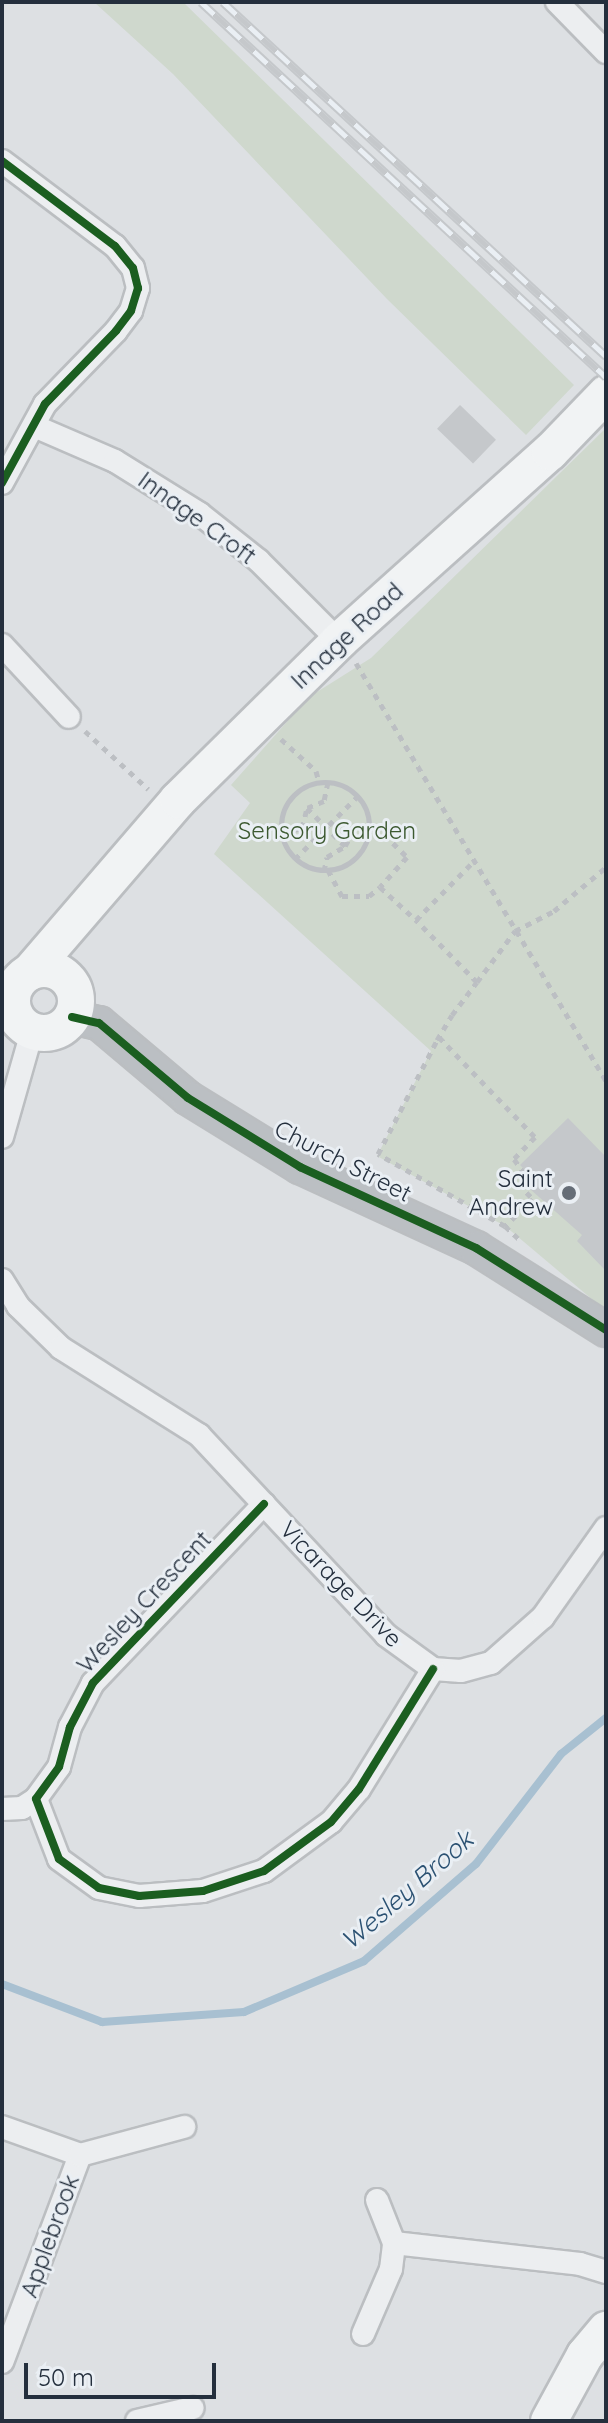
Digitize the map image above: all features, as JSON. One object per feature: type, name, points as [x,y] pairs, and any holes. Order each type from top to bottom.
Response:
[{"type":"main road","name":"Innage Road","points":[[17,976],[102,892],[169,812],[260,719],[339,641],[550,452],[606,394]]},
{"type":"main road","points":[[68,980],[47,969],[17,976],[11,996],[14,1014],[32,1032],[61,1029],[72,1017],[76,1002],[68,980],[102,892]]},
{"type":"main road","points":[[549,2421],[585,2355],[606,2330]]},
{"type":"street","points":[[557,2],[606,52]]},
{"type":"street","points":[[2,161],[115,246],[133,268],[138,288],[124,321],[62,382],[2,483]]},
{"type":"street","name":"Innage Croft","points":[[34,426],[115,461],[200,514],[259,561],[339,641]]},
{"type":"street","points":[[7,660],[69,717]]},
{"type":"street","name":"Church Street","points":[[72,1017],[99,1023],[188,1098],[300,1167],[476,1248],[606,1330]]},
{"type":"street","points":[[2,1137],[32,1032]]},
{"type":"street","name":"Vicarage Drive","points":[[2,1280],[18,1306],[61,1348],[199,1435],[386,1635],[433,1669]]},
{"type":"street","name":"Wesley Crescent","points":[[36,1799],[59,1767],[70,1727],[93,1683],[264,1504]]},
{"type":"street","points":[[2,1809],[22,1808],[36,1799],[59,1859],[99,1888],[160,1897],[233,1885],[296,1852],[331,1822],[387,1750],[433,1669],[461,1671],[491,1663],[543,1617],[606,1528]]},
{"type":"street","name":"Applebrook","points":[[2,2127],[80,2155],[184,2127]]},
{"type":"street","name":"Applebrook","points":[[2,2362],[80,2155]]},
{"type":"street","points":[[363,2334],[391,2269],[394,2243],[377,2200]]},
{"type":"street","points":[[394,2243],[580,2264],[606,2272]]},
{"type":"street","points":[[137,2421],[193,2408]]},
{"type":"path","points":[[339,641],[392,719],[606,1081]]},
{"type":"path","points":[[69,717],[169,812]]},
{"type":"path","points":[[260,719],[316,771],[319,782]]},
{"type":"path","points":[[307,808],[324,801],[328,782]]},
{"type":"path","points":[[369,823],[356,827],[345,846],[327,857],[326,870],[342,896],[369,896],[407,857],[369,823],[358,796],[328,782],[301,788],[288,801],[281,833],[295,859],[326,870],[358,856],[369,823]]},
{"type":"path","points":[[295,859],[358,796]]},
{"type":"path","points":[[281,833],[302,828],[307,808]]},
{"type":"path","points":[[307,808],[345,846]]},
{"type":"path","points":[[416,920],[474,861]]},
{"type":"path","points":[[439,1037],[535,1137],[514,1159],[525,1174],[518,1184],[533,1199],[505,1226],[378,1154],[439,1037],[515,931],[554,911],[606,867]]},
{"type":"path","points":[[380,887],[477,982]]},
{"type":"green space","points":[[94,2],[183,2],[574,385],[526,435],[387,299],[173,74]]},
{"type":"green space","name":"Sensory Garden","points":[[606,428],[606,1311],[505,1226],[377,1156],[431,1051],[214,854],[250,803],[231,785],[309,697],[371,658]]},
{"type":"building","points":[[460,405],[496,440],[473,463],[437,429]]},
{"type":"building","name":"Saint Andrew","points":[[568,1118],[606,1157],[606,1271],[577,1241],[582,1235],[522,1182],[530,1175],[520,1165]]},
{"type":"waterway","name":"Wesley Brook","points":[[2,1984],[102,2022],[244,2012],[364,1961],[476,1864],[561,1754],[606,1718]]},
{"type":"railway","points":[[201,2],[606,377]]},
{"type":"railway","points":[[223,2],[606,356]]},
{"type":"cycle path","points":[[2,161],[115,246],[133,268],[138,288],[131,311],[116,331],[45,404],[2,483]]},
{"type":"cycle path","points":[[72,1017],[99,1023],[188,1098],[300,1167],[476,1248],[606,1330]]},
{"type":"cycle path","points":[[264,1504],[93,1683],[70,1727],[59,1767],[36,1799],[59,1859],[99,1888],[139,1896],[203,1891],[264,1871],[331,1822],[359,1789],[433,1669]]},
{"type":"place","name":"Saint Andrew","points":[[569,1193]]}]
